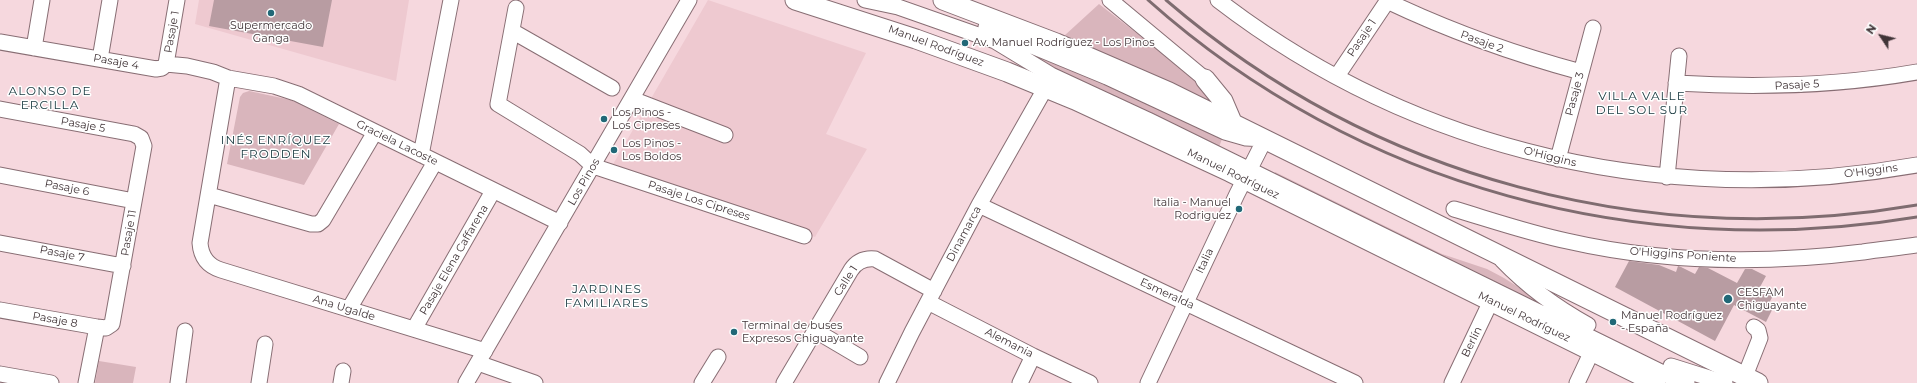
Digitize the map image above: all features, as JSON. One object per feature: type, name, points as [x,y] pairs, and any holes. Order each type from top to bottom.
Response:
[{"type":"main road","name":"Manuel Rodríguez","points":[[795,0],[916,39],[1046,87],[1246,175],[1491,301],[1656,383]]},
{"type":"main road","points":[[944,0],[1008,23],[1106,64],[1232,122],[1496,254],[1719,378],[1751,380]]},
{"type":"main road","points":[[1205,79],[1223,101],[1232,122]]},
{"type":"street","points":[[34,48],[42,0]]},
{"type":"street","points":[[100,60],[110,0]]},
{"type":"street","name":"Pasaje 1","points":[[166,64],[178,0]]},
{"type":"street","points":[[421,155],[451,0]]},
{"type":"street","name":"Los Pinos","points":[[466,383],[560,224],[689,0]]},
{"type":"street","points":[[865,0],[898,6],[995,41],[1051,76],[1148,120],[1246,175],[1669,376],[1687,383]]},
{"type":"street","points":[[906,0],[998,32],[1076,64],[1225,132],[1246,138],[1265,139]]},
{"type":"street","points":[[1110,0],[1205,79]]},
{"type":"street","name":"O'Higgins","points":[[1218,0],[1278,44],[1372,94],[1445,125],[1519,149],[1558,159],[1611,170],[1667,177],[1716,179],[1800,177],[1860,173],[1917,164]]},
{"type":"street","name":"Pasaje 1","points":[[1337,76],[1388,0]]},
{"type":"street","name":"Pasaje 2","points":[[1388,0],[1471,38],[1530,58],[1581,72]]},
{"type":"street","points":[[516,8],[498,104],[580,154],[593,166]]},
{"type":"street","name":"Pasaje 3","points":[[1558,159],[1593,28]]},
{"type":"street","points":[[512,31],[612,88]]},
{"type":"street","name":"Pasaje 4","points":[[0,42],[156,69],[162,68],[166,64],[187,66],[213,72],[228,78]]},
{"type":"street","points":[[1667,177],[1679,56]]},
{"type":"street","name":"Pasaje 5","points":[[1676,83],[1758,87],[1798,86],[1843,82],[1917,72]]},
{"type":"street","points":[[228,78],[209,195],[310,224],[318,224],[323,220],[375,132]]},
{"type":"street","name":"Graciela Lacoste","points":[[228,78],[287,90],[560,224]]},
{"type":"street","name":"Dinamarca","points":[[887,383],[979,205],[1046,87]]},
{"type":"street","points":[[632,100],[725,135]]},
{"type":"street","name":"Pasaje 5","points":[[0,109],[134,134],[141,138]]},
{"type":"street","name":"Pasaje 11","points":[[86,383],[103,327],[114,320],[144,146],[141,138]]},
{"type":"street","name":"Italia","points":[[1148,383],[1246,175],[1265,139]]},
{"type":"street","points":[[349,309],[435,162]]},
{"type":"street","name":"Pasaje Los Cipreses","points":[[593,166],[804,236]]},
{"type":"street","name":"Pasaje 6","points":[[0,175],[134,201]]},
{"type":"street","name":"Pasaje Elena Caffarena","points":[[414,329],[493,191]]},
{"type":"street","name":"Ana Ugalde","points":[[209,195],[200,243],[205,260],[212,267],[414,329],[481,357],[535,383]]},
{"type":"street","name":"Esmeralda","points":[[979,205],[1355,383]]},
{"type":"street","name":"O'Higgins Poniente","points":[[1454,209],[1569,242],[1616,250],[1696,258],[1757,259],[1823,256],[1917,244]]},
{"type":"street","name":"Pasaje 7","points":[[0,243],[123,266]]},
{"type":"street","name":"Calle 1","points":[[816,331],[851,270],[858,262],[863,260],[875,259],[931,296]]},
{"type":"street","name":"Alemania","points":[[931,296],[1033,356],[1090,383]]},
{"type":"street","name":"Berlín","points":[[1452,383],[1491,301]]},
{"type":"street","name":"Pasaje 8","points":[[0,310],[103,327]]},
{"type":"street","points":[[1751,380],[1760,338],[1758,330],[1754,327]]},
{"type":"street","points":[[178,383],[185,331]]},
{"type":"street","points":[[784,383],[816,331],[860,357]]},
{"type":"street","points":[[259,383],[265,344]]},
{"type":"street","points":[[1577,383],[1592,351]]},
{"type":"street","points":[[1020,383],[1033,356]]},
{"type":"street","points":[[702,383],[718,357]]},
{"type":"street","points":[[0,374],[51,383]]},
{"type":"shaded area","points":[[199,0],[409,0],[396,81],[195,24]]},
{"type":"shaded area","points":[[708,0],[866,53],[826,134],[867,149],[815,237],[612,166]]},
{"type":"shaded area","points":[[1099,4],[1205,86],[1222,109],[1064,36]]},
{"type":"shaded area","points":[[1015,45],[1148,103],[1222,139],[1219,147],[1063,75]]},
{"type":"shaded area","points":[[249,91],[291,100],[339,124],[304,185],[227,164],[240,97],[243,93]]},
{"type":"shaded area","points":[[1275,172],[1442,254],[1487,269],[1504,278],[1575,323],[1275,175]]},
{"type":"shaded area","points":[[99,361],[136,367],[133,383],[95,383]]},
{"type":"building","name":"Supermercado Ganga","points":[[214,0],[332,0],[323,47],[209,26]]},
{"type":"building","name":"CESFAM Chiguayante","points":[[1629,261],[1659,265],[1676,272],[1678,266],[1695,274],[1699,267],[1708,268],[1737,283],[1745,269],[1752,269],[1766,276],[1760,287],[1774,294],[1769,303],[1774,306],[1766,322],[1734,305],[1715,341],[1615,287]]},
{"type":"railway","points":[[1148,0],[1230,65],[1318,119],[1411,163],[1508,196],[1608,218],[1710,229],[1814,229],[1917,217]]},
{"type":"railway","points":[[1166,0],[1247,62],[1333,114],[1424,156],[1518,187],[1616,208],[1715,218],[1816,217],[1917,205]]},
{"type":"place","name":"Supermercado Ganga","points":[[271,13]]},
{"type":"place","name":"Av. Manuel Rodríguez - Los Pinos","points":[[965,43]]},
{"type":"place","name":"Los Pinos - Los Cipreses","points":[[604,119]]},
{"type":"place","name":"Los Pinos - Los Boldos","points":[[614,150]]},
{"type":"place","name":"Italia - Manuel Rodriguez","points":[[1239,209]]},
{"type":"place","name":"CESFAM Chiguayante","points":[[1728,299]]},
{"type":"place","name":"Manuel Rodríguez - España","points":[[1613,322]]},
{"type":"place","name":"Terminal de buses Expresos Chiguayante","points":[[734,332]]},
{"type":"district","name":"ALONSO DE ERCILLA","points":[[50,98]]},
{"type":"district","name":"VILLA VALLE DEL SOL SUR","points":[[1642,103]]},
{"type":"district","name":"INÉS ENRÍQUEZ FRODDEN","points":[[276,147]]},
{"type":"district","name":"JARDINES FAMILIARES","points":[[607,296]]}]
